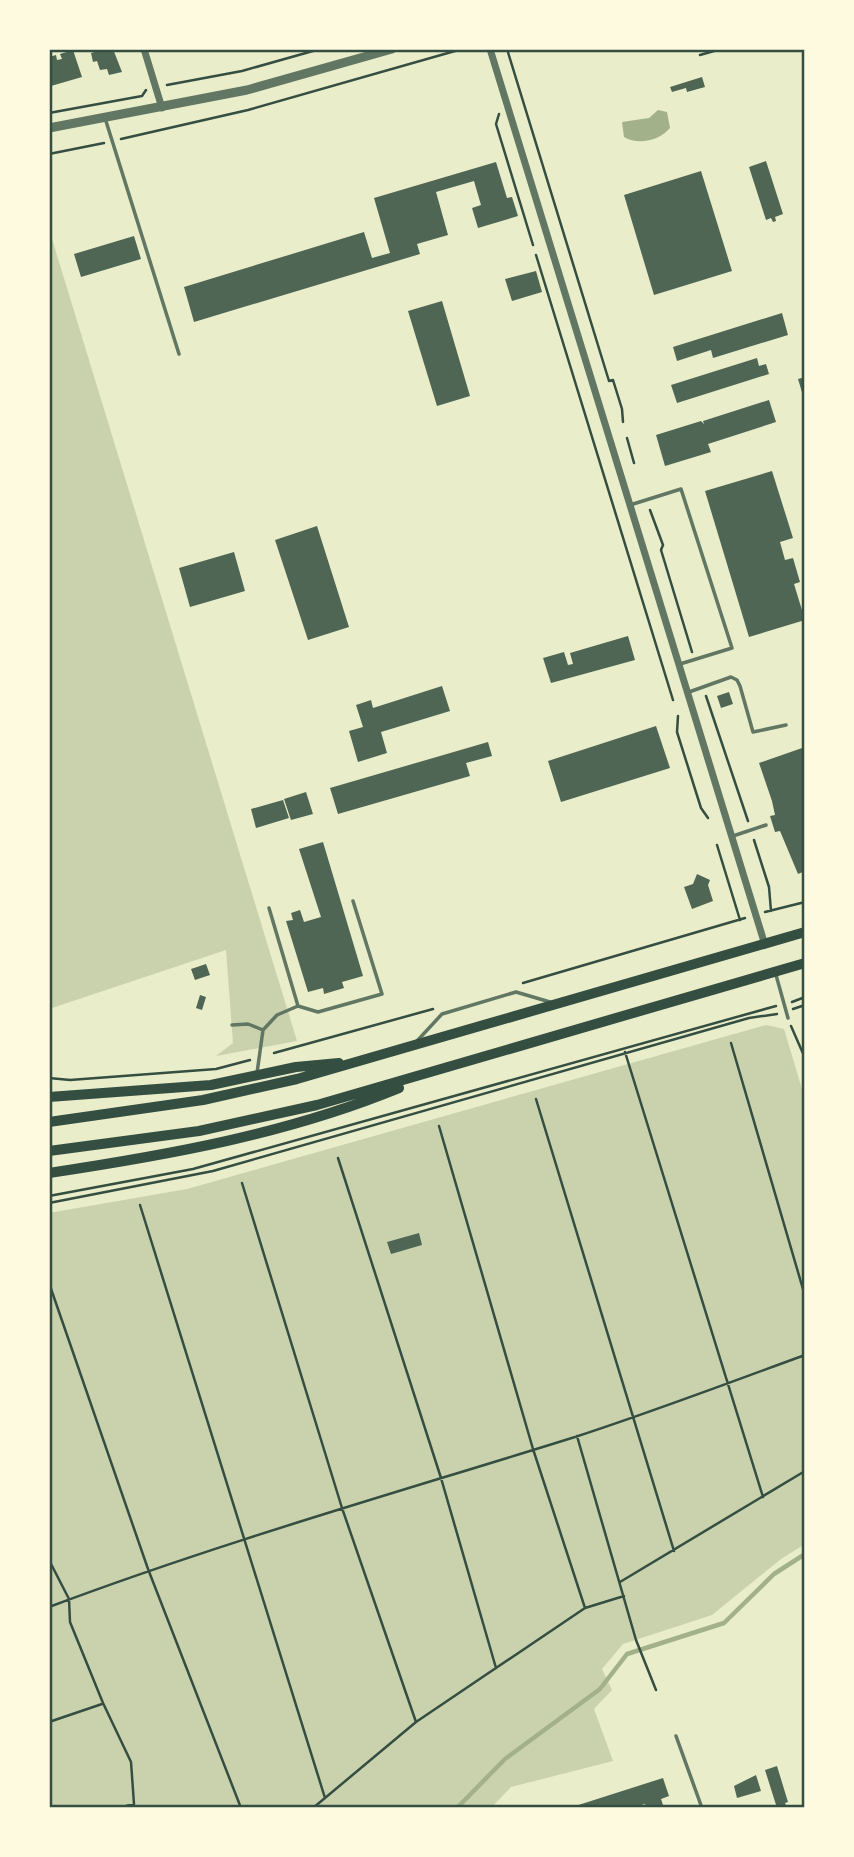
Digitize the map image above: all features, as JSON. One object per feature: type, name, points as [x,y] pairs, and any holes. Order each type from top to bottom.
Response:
[{"type":"highway","points":[[49,1122],[203,1100],[297,1079],[805,932]]},
{"type":"highway","points":[[49,1151],[199,1131],[317,1105],[805,963]]},
{"type":"highway","points":[[49,1097],[173,1089],[296,1067],[369,1060]]},
{"type":"highway","points":[[49,1174],[204,1148],[345,1110],[440,1071]]},
{"type":"street","points":[[144,49],[162,108]]},
{"type":"street","points":[[49,128],[247,90],[392,49]]},
{"type":"street","points":[[490,49],[765,945]]},
{"type":"lane","points":[[105,118],[135,222],[179,354]]},
{"type":"lane","points":[[629,505],[681,489],[732,648],[678,664]]},
{"type":"lane","points":[[687,692],[731,677],[737,680],[753,732],[786,725]]},
{"type":"lane","points":[[731,837],[766,825]]},
{"type":"lane","points":[[256,1076],[263,1030],[277,1015],[298,1006],[318,1012],[382,994],[353,901]]},
{"type":"lane","points":[[269,908],[298,1006]]},
{"type":"lane","points":[[776,973],[788,1018]]},
{"type":"lane","points":[[411,1048],[442,1014],[467,1006],[516,992],[559,1004]]},
{"type":"lane","points":[[232,1025],[248,1024],[263,1030]]},
{"type":"lane","points":[[676,1736],[702,1808]]},
{"type":"path","points":[[168,85],[242,71],[320,49]]},
{"type":"path","points":[[119,140],[248,110],[462,49]]},
{"type":"path","points":[[507,49],[609,381],[613,380],[622,409],[622,422]]},
{"type":"path","points":[[700,55],[721,49]]},
{"type":"path","points":[[49,113],[142,96],[148,89]]},
{"type":"path","points":[[499,113],[496,124],[533,245]]},
{"type":"path","points":[[49,154],[103,143]]},
{"type":"path","points":[[526,241],[531,240]]},
{"type":"path","points":[[536,255],[673,700]]},
{"type":"path","points":[[627,438],[634,463]]},
{"type":"path","points":[[647,500],[663,545],[661,550],[695,660]]},
{"type":"path","points":[[706,696],[748,823]]},
{"type":"path","points":[[678,716],[677,732],[701,808],[708,818]]},
{"type":"path","points":[[753,838],[769,887],[771,911]]},
{"type":"path","points":[[717,845],[740,920]]},
{"type":"path","points":[[765,912],[805,902]]},
{"type":"path","points":[[792,1002],[805,997]]},
{"type":"path","points":[[794,1009],[805,1005]]},
{"type":"path","points":[[49,1196],[193,1170],[776,1006]]},
{"type":"path","points":[[49,1203],[213,1171],[749,1018],[779,1013]]},
{"type":"path","points":[[788,1018],[805,1058]]},
{"type":"path","points":[[731,1043],[805,1296]]},
{"type":"path","points":[[624,1047],[763,1497]]},
{"type":"path","points":[[49,1078],[70,1080],[216,1069],[252,1059]]},
{"type":"path","points":[[536,1099],[674,1551]]},
{"type":"path","points":[[439,1126],[533,1449],[585,1608]]},
{"type":"path","points":[[338,1158],[441,1478],[496,1668]]},
{"type":"path","points":[[242,1183],[342,1508],[416,1722]]},
{"type":"path","points":[[141,1205],[242,1538],[325,1798]]},
{"type":"path","points":[[49,1283],[149,1569],[241,1808]]},
{"type":"path","points":[[49,1607],[149,1569],[242,1538],[577,1436],[805,1355]]},
{"type":"path","points":[[577,1436],[637,1641],[656,1690]]},
{"type":"path","points":[[620,1582],[805,1471]]},
{"type":"path","points":[[49,1560],[68,1599],[70,1622],[103,1703],[131,1762],[134,1804],[118,1808]]},
{"type":"path","points":[[313,1808],[416,1722],[585,1608],[624,1596]]},
{"type":"path","points":[[49,1722],[103,1703]]},
{"type":"shaded area","points":[[658,110],[667,112],[670,128],[666,132],[643,141],[624,137],[622,122],[649,118]]},
{"type":"shaded area","points":[[49,229],[297,1041],[216,1056],[233,1043],[226,950],[49,1009]]},
{"type":"shaded area","points":[[766,1025],[784,1029],[805,1099],[805,1544],[781,1559],[712,1615],[623,1644],[602,1669],[612,1690],[594,1709],[613,1761],[511,1787],[491,1808],[49,1808],[49,1213],[187,1189]]},
{"type":"building","points":[[113,49],[122,72],[109,75],[107,69],[100,70],[97,61],[93,62],[91,53]]},
{"type":"building","points":[[73,50],[82,77],[51,86],[49,57],[56,55],[57,60],[62,59],[60,54]]},
{"type":"building","points":[[702,77],[705,87],[687,92],[686,88],[672,92],[670,87]]},
{"type":"building","points":[[766,161],[783,214],[775,217],[776,221],[773,222],[771,218],[766,220],[749,167]]},
{"type":"building","points":[[496,162],[507,198],[512,197],[518,216],[478,228],[472,208],[481,205],[474,181],[436,192],[448,235],[417,244],[420,254],[194,322],[184,287],[364,232],[372,258],[390,253],[374,198]]},
{"type":"building","points":[[701,171],[732,271],[654,295],[624,195]]},
{"type":"building","points":[[134,236],[141,259],[81,277],[74,254]]},
{"type":"building","points":[[536,271],[542,292],[512,301],[505,279]]},
{"type":"building","points":[[442,301],[470,396],[437,406],[408,311]]},
{"type":"building","points":[[782,313],[788,335],[713,358],[711,350],[677,361],[673,347]]},
{"type":"building","points":[[757,358],[759,366],[766,364],[769,374],[677,403],[671,385]]},
{"type":"building","points":[[805,377],[805,399],[804,399],[798,379]]},
{"type":"building","points":[[769,400],[776,422],[708,444],[711,452],[665,466],[656,435],[701,421],[704,424],[703,421]]},
{"type":"building","points":[[772,471],[793,538],[780,542],[785,560],[793,558],[800,582],[794,584],[805,620],[749,637],[705,491]]},
{"type":"building","points":[[317,526],[349,627],[308,640],[275,540]]},
{"type":"building","points":[[234,552],[245,591],[190,607],[179,568]]},
{"type":"building","points":[[628,636],[635,660],[551,683],[543,658],[564,652],[568,665],[573,664],[570,653]]},
{"type":"building","points":[[442,686],[450,711],[381,732],[387,753],[358,762],[349,731],[363,727],[356,705],[371,700],[373,708]]},
{"type":"building","points":[[729,692],[733,704],[721,708],[717,696]]},
{"type":"building","points":[[656,726],[670,768],[561,802],[548,761]]},
{"type":"building","points":[[488,742],[492,756],[466,763],[470,776],[338,814],[330,788]]},
{"type":"building","points":[[805,747],[805,871],[798,874],[780,831],[775,832],[770,816],[775,815],[772,801],[759,763]]},
{"type":"building","points":[[306,792],[313,814],[291,820],[284,799]]},
{"type":"building","points":[[283,800],[289,818],[256,828],[251,809]]},
{"type":"building","points":[[323,842],[363,976],[342,982],[344,988],[324,994],[323,988],[308,992],[286,921],[293,920],[291,913],[300,910],[304,922],[321,917],[299,849]]},
{"type":"building","points":[[697,874],[710,880],[708,885],[713,901],[692,909],[684,887],[693,884]]},
{"type":"building","points":[[206,964],[210,975],[195,980],[191,969]]},
{"type":"building","points":[[200,995],[206,997],[202,1010],[196,1008]]},
{"type":"building","points":[[419,1233],[422,1245],[391,1254],[387,1242]]},
{"type":"building","points":[[777,1766],[788,1802],[785,1803],[787,1808],[777,1808],[765,1770]]},
{"type":"building","points":[[756,1775],[761,1791],[737,1798],[734,1786]]},
{"type":"building","points":[[663,1778],[669,1796],[661,1799],[664,1808],[647,1808],[645,1804],[631,1808],[569,1808]]},
{"type":"waterway","points":[[457,1808],[505,1759],[600,1689],[627,1654],[724,1623],[774,1574],[805,1554]]}]
